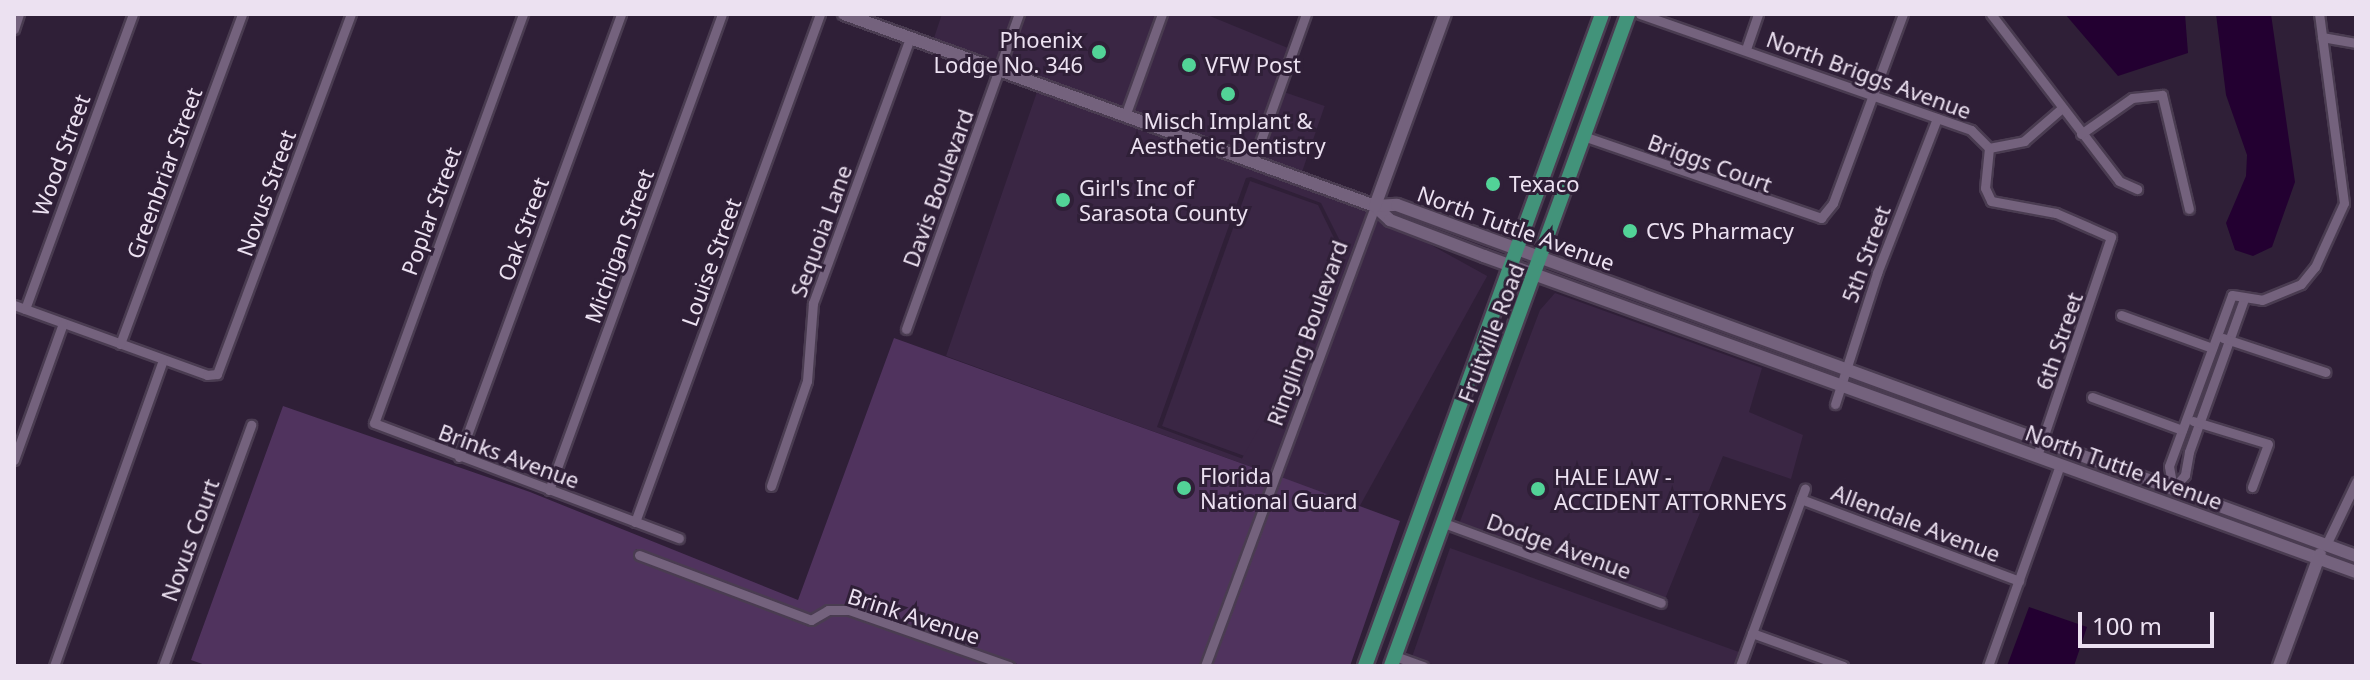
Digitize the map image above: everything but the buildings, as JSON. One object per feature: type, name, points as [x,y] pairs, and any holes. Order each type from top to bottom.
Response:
[{"type":"main road","points":[[844,14],[868,18],[910,38],[1375,206]]},
{"type":"main road","name":"Ringling Boulevard","points":[[1375,206],[1445,14]]},
{"type":"main road","name":"Fruitville Road","points":[[1365,666],[1513,267],[1602,14]]},
{"type":"main road","name":"Fruitville Road","points":[[1393,661],[1542,259],[1628,14]]},
{"type":"main road","name":"North Tuttle Avenue","points":[[1375,206],[1397,205],[2356,556]]},
{"type":"main road","name":"North Tuttle Avenue","points":[[1375,206],[1390,220],[1513,267],[2356,572]]},
{"type":"main road","points":[[2279,666],[2318,558],[2326,545]]},
{"type":"street","points":[[14,29],[19,14]]},
{"type":"street","name":"Wood Street","points":[[25,309],[133,14]]},
{"type":"street","name":"Greenbriar Street","points":[[120,344],[242,14]]},
{"type":"street","name":"Novus Street","points":[[163,360],[207,375],[220,370],[351,14]]},
{"type":"street","name":"Poplar Street","points":[[374,420],[523,14]]},
{"type":"street","name":"Oak Street","points":[[459,457],[621,14]]},
{"type":"street","name":"Michigan Street","points":[[549,490],[722,14]]},
{"type":"street","name":"Louise Street","points":[[635,522],[820,14]]},
{"type":"street","name":"Davis Boulevard","points":[[906,329],[1019,14]]},
{"type":"street","points":[[1125,116],[1162,14]]},
{"type":"street","points":[[1253,162],[1306,14]]},
{"type":"street","name":"North Briggs Avenue","points":[[1640,14],[1971,130],[1989,148]]},
{"type":"street","points":[[1746,49],[1758,14]]},
{"type":"street","points":[[1873,95],[1903,14]]},
{"type":"street","points":[[1991,14],[2119,181],[2137,189]]},
{"type":"street","points":[[2244,299],[2198,423],[2185,475],[2173,489],[2167,472],[2232,295],[2244,299],[2275,298],[2301,284],[2315,267],[2344,203],[2319,14]]},
{"type":"street","points":[[2322,37],[2356,43]]},
{"type":"street","name":"Sequoia Lane","points":[[771,486],[807,381],[813,303],[910,38]]},
{"type":"street","name":"Briggs Court","points":[[1586,137],[1810,218],[1823,217],[1873,95]]},
{"type":"street","points":[[2081,134],[2132,98],[2162,95],[2189,209]]},
{"type":"street","points":[[1989,148],[2024,141],[2061,109]]},
{"type":"street","name":"5th Street","points":[[1835,404],[1877,273],[1937,118]]},
{"type":"street","name":"6th Street","points":[[1989,148],[1985,188],[1991,201],[2056,213],[2111,237],[2037,456]]},
{"type":"street","points":[[2344,203],[2356,196]]},
{"type":"street","name":"Ringling Boulevard","points":[[1205,666],[1375,206]]},
{"type":"street","points":[[14,305],[163,360],[54,666]]},
{"type":"street","points":[[2121,315],[2212,348]]},
{"type":"street","points":[[14,460],[63,323]]},
{"type":"street","points":[[2216,336],[2325,372]]},
{"type":"street","points":[[2092,397],[2182,430]]},
{"type":"street","points":[[2187,419],[2268,444],[2252,487]]},
{"type":"street","name":"Brinks Avenue","points":[[374,420],[380,428],[679,538]]},
{"type":"street","name":"Novus Court","points":[[163,666],[251,425]]},
{"type":"street","points":[[1988,666],[2060,465]]},
{"type":"street","points":[[2326,545],[2356,482]]},
{"type":"street","points":[[1740,666],[1805,488]]},
{"type":"street","name":"Allendale Avenue","points":[[1801,499],[2019,581]]},
{"type":"street","name":"Dodge Avenue","points":[[1444,523],[1661,603]]},
{"type":"street","name":"Brink Avenue","points":[[639,555],[811,620],[828,610],[849,610],[1009,666]]},
{"type":"street","points":[[1752,633],[1843,666]]},
{"type":"street","points":[[1393,661],[1423,666]]},
{"type":"shaded area","points":[[942,14],[1014,14],[996,64],[933,41]]},
{"type":"shaded area","points":[[1025,14],[1157,14],[1122,110],[1006,68]]},
{"type":"shaded area","points":[[1168,14],[1205,14],[1288,48],[1250,155],[1132,113]]},
{"type":"shaded area","points":[[2065,14],[2185,14],[2188,53],[2118,76]]},
{"type":"shaded area","points":[[2216,14],[2271,14],[2295,182],[2272,247],[2253,256],[2235,250],[2226,223],[2246,176],[2247,155],[2226,95]]},
{"type":"shaded area","points":[[1038,89],[1368,209],[1271,474],[946,356]],"holes":[[[1251,177],[1321,203],[1341,243],[1262,466],[1157,427],[1246,178]]]},
{"type":"shaded area","points":[[1284,92],[1325,106],[1302,173],[1261,159]]},
{"type":"shaded area","points":[[1250,181],[1318,205],[1337,244],[1261,462],[1162,426]]},
{"type":"shaded area","points":[[1377,215],[1487,276],[1352,520],[1242,459]]},
{"type":"shaded area","points":[[1555,293],[1762,368],[1749,412],[1803,435],[1791,479],[1723,456],[1665,599],[1459,524],[1540,310]]},
{"type":"shaded area","points":[[894,338],[1271,474],[1200,666],[1023,666],[849,605],[827,605],[810,615],[636,549],[633,558],[810,627],[830,614],[848,614],[994,666],[208,666],[191,660],[283,406],[530,492],[798,600]]},
{"type":"shaded area","points":[[1281,477],[1400,521],[1350,666],[1211,666]]},
{"type":"shaded area","points":[[1450,548],[1739,652],[1734,666],[1437,666],[1412,657]]},
{"type":"shaded area","points":[[2029,607],[2087,627],[2074,666],[2007,666]]},
{"type":"place","name":"Phoenix Lodge No. 346","points":[[1099,52]]},
{"type":"place","name":"VFW Post","points":[[1189,65]]},
{"type":"place","name":"Misch Implant & Aesthetic Dentistry","points":[[1228,94]]},
{"type":"place","name":"Texaco","points":[[1493,184]]},
{"type":"place","name":"Girl's Inc of Sarasota County","points":[[1063,200]]},
{"type":"place","name":"CVS Pharmacy","points":[[1630,231]]},
{"type":"place","name":"Florida National Guard","points":[[1184,488]]},
{"type":"place","name":"HALE LAW - ACCIDENT ATTORNEYS","points":[[1538,489]]}]
